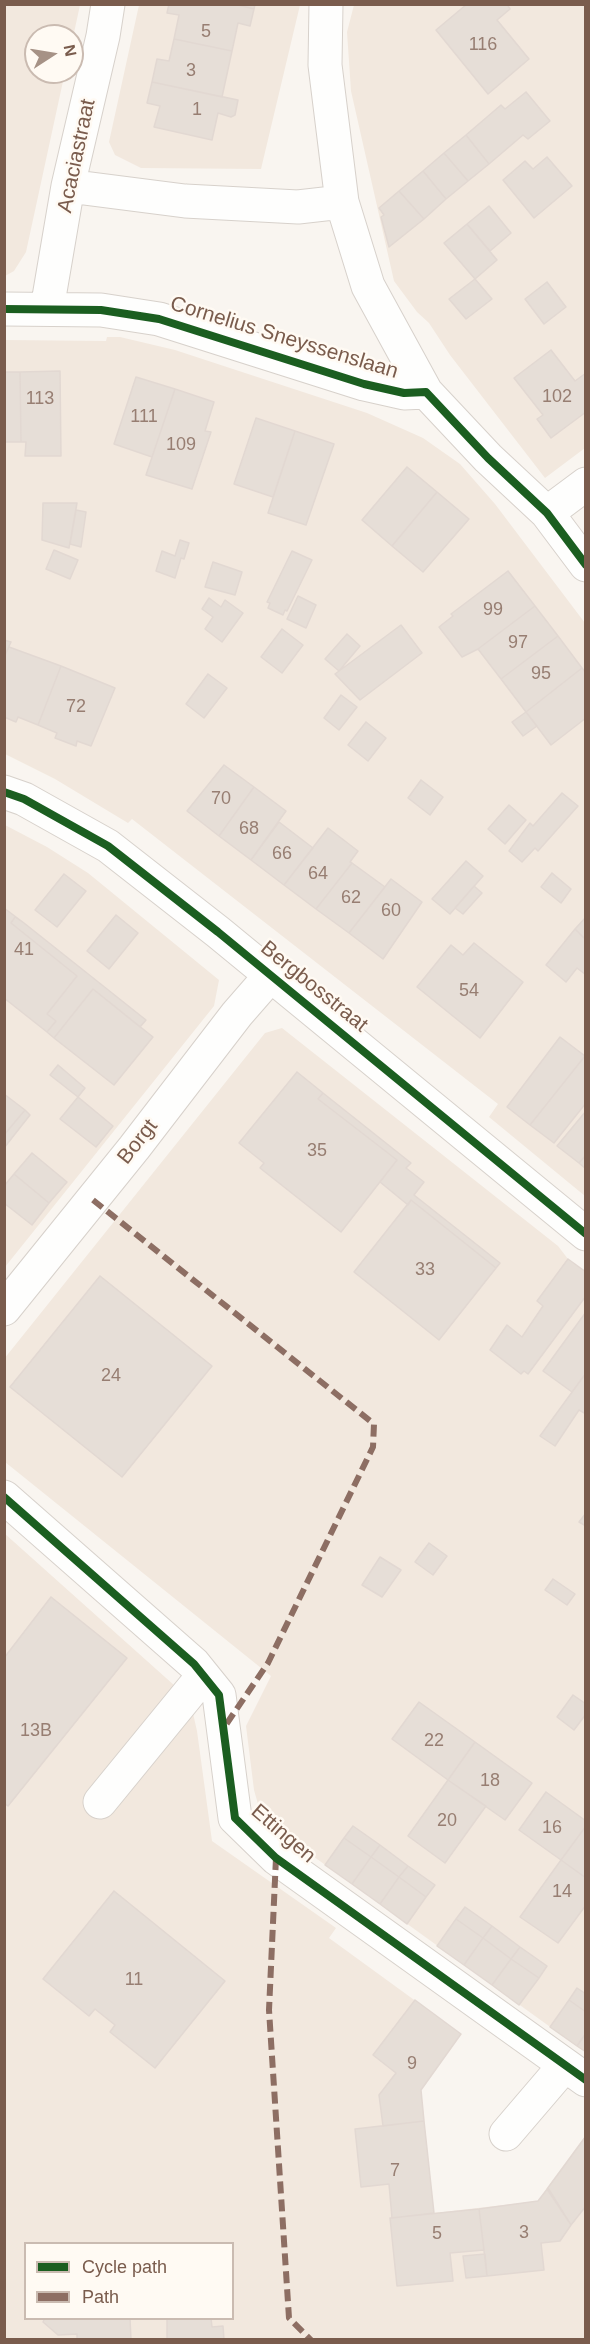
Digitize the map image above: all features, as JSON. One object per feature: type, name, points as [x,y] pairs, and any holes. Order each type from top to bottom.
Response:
[{"type":"street","name":"Acaciastraat","points":[[47,309],[68,186],[103,36],[108,4]]},
{"type":"street","name":"Cornelius Sneyssenslaan","points":[[326,4],[326,65],[342,202],[368,286],[426,392],[488,458],[547,513],[585,565]]},
{"type":"street","points":[[68,186],[185,201],[298,207],[342,202]]},
{"type":"street","name":"Cornelius Sneyssenslaan","points":[[4,309],[100,310],[159,319],[364,384],[404,393],[426,392]]},
{"type":"street","points":[[547,513],[585,484]]},
{"type":"street","name":"Bergbosstraat","points":[[4,792],[24,799],[108,846],[271,975],[585,1234]]},
{"type":"street","name":"Borgt","points":[[4,1309],[134,1148],[237,1014],[271,975]]},
{"type":"street","name":"Ettingen","points":[[4,1497],[194,1664],[219,1695],[235,1818],[276,1858],[575,2072]]},
{"type":"street","points":[[100,1802],[203,1676]]},
{"type":"street","points":[[506,2134],[575,2072]]},
{"type":"shaded area","points":[[5,4],[80,5],[76,24],[24,24],[24,84],[62,84],[26,252],[14,271],[5,276]]},
{"type":"shaded area","points":[[139,5],[300,5],[261,169],[141,168],[115,155],[109,142]]},
{"type":"shaded area","points":[[354,5],[585,5],[585,448],[545,478],[450,355],[429,323],[417,312],[394,281],[351,91],[347,32]]},
{"type":"shaded area","points":[[107,337],[120,337],[175,350],[367,413],[423,438],[460,464],[495,504],[585,623],[585,1196],[489,1117],[498,1104],[132,819],[128,823],[55,779],[5,754],[5,340],[106,341]]},
{"type":"shaded area","points":[[5,825],[47,847],[88,873],[219,980],[214,1006],[5,1267]]},
{"type":"shaded area","points":[[282,1028],[558,1246],[568,1259],[585,1272],[585,2052],[292,1841],[293,1838],[281,1830],[258,1804],[254,1790],[246,1726],[271,1676],[5,1462],[4,1359],[265,1033]]},
{"type":"shaded area","points":[[4,1533],[175,1686],[192,1709],[212,1841],[336,1928],[329,1938],[461,2034],[421,2090],[434,2213],[538,2201],[585,2136],[585,2339],[5,2339]]},
{"type":"building","points":[[169,4],[234,4],[254,9],[250,26],[238,23],[232,51],[174,39],[179,15],[167,13]]},
{"type":"building","points":[[234,4],[255,4],[254,9]]},
{"type":"building","points":[[467,4],[507,4],[510,9],[497,20],[529,59],[488,94],[436,30]]},
{"type":"building","points":[[174,39],[232,51],[222,97],[152,82],[157,59],[169,61]]},
{"type":"building","points":[[152,82],[238,100],[235,115],[231,117],[218,113],[212,140],[154,127],[160,106],[147,103]]},
{"type":"building","points":[[526,92],[550,121],[528,139],[523,135],[489,164],[466,135],[501,105],[505,109]]},
{"type":"building","points":[[466,135],[489,164],[468,181],[444,153]]},
{"type":"building","points":[[444,153],[468,181],[446,199],[423,171]]},
{"type":"building","points":[[547,157],[572,186],[534,218],[503,180],[525,161],[533,169]]},
{"type":"building","points":[[423,171],[446,199],[424,219],[399,191]]},
{"type":"building","points":[[399,191],[424,219],[389,247],[381,217],[384,215],[379,208]]},
{"type":"building","points":[[489,206],[511,233],[490,251],[467,224]]},
{"type":"building","points":[[467,224],[497,260],[475,279],[444,243]]},
{"type":"building","points":[[475,279],[492,299],[466,319],[449,299]]},
{"type":"building","points":[[547,282],[566,307],[544,324],[525,299]]},
{"type":"building","points":[[551,350],[575,381],[586,373],[586,412],[551,438],[537,419],[543,415],[514,378]]},
{"type":"building","points":[[60,371],[61,456],[25,456],[26,442],[21,442],[20,372]]},
{"type":"building","points":[[4,372],[20,372],[21,442],[4,442]]},
{"type":"building","points":[[136,377],[175,389],[152,457],[114,444]]},
{"type":"building","points":[[175,389],[214,402],[205,431],[211,432],[192,489],[146,475]]},
{"type":"building","points":[[256,418],[295,431],[273,497],[234,484]]},
{"type":"building","points":[[295,431],[334,444],[306,525],[268,513]]},
{"type":"building","points":[[407,467],[437,492],[392,546],[362,520]]},
{"type":"building","points":[[437,492],[469,519],[423,572],[392,546]]},
{"type":"building","points":[[43,503],[77,503],[69,548],[42,540]]},
{"type":"building","points":[[76,510],[86,512],[81,547],[70,544]]},
{"type":"building","points":[[180,540],[189,543],[184,559],[181,558],[175,578],[156,571],[162,551],[175,556]]},
{"type":"building","points":[[54,550],[78,560],[70,579],[46,569]]},
{"type":"building","points":[[292,551],[312,560],[283,615],[268,608],[270,603],[267,602]]},
{"type":"building","points":[[213,562],[242,572],[235,595],[205,587]]},
{"type":"building","points":[[508,571],[535,606],[478,649],[462,657],[439,627],[453,616],[451,614]]},
{"type":"building","points":[[298,596],[316,605],[306,628],[287,619]]},
{"type":"building","points":[[209,598],[221,607],[225,600],[243,613],[222,642],[205,629],[213,617],[202,609]]},
{"type":"building","points":[[535,606],[558,636],[501,679],[478,649]]},
{"type":"building","points":[[401,625],[422,653],[360,700],[335,674]]},
{"type":"building","points":[[282,629],[303,645],[282,673],[261,657]]},
{"type":"building","points":[[347,634],[360,646],[339,671],[325,659]]},
{"type":"building","points":[[558,636],[582,668],[526,712],[501,679]]},
{"type":"building","points":[[4,640],[11,642],[4,657]]},
{"type":"building","points":[[9,647],[61,666],[38,725],[18,717],[16,722],[4,717],[4,657]]},
{"type":"building","points":[[61,666],[115,688],[91,746],[77,741],[76,746],[55,738],[57,733],[38,725]]},
{"type":"building","points":[[582,668],[586,673],[586,718],[551,745],[526,712]]},
{"type":"building","points":[[208,674],[227,688],[204,718],[186,704]]},
{"type":"building","points":[[341,695],[357,707],[339,730],[324,718]]},
{"type":"building","points":[[526,712],[537,726],[523,736],[512,722]]},
{"type":"building","points":[[366,722],[386,738],[368,761],[348,745]]},
{"type":"building","points":[[224,765],[254,787],[219,836],[187,811]]},
{"type":"building","points":[[421,780],[443,797],[430,815],[408,798]]},
{"type":"building","points":[[254,787],[286,811],[251,860],[219,836]]},
{"type":"building","points":[[562,793],[578,806],[538,851],[535,848],[522,862],[509,851],[530,823],[533,826]]},
{"type":"building","points":[[509,805],[526,820],[505,844],[488,829]]},
{"type":"building","points":[[279,822],[313,848],[284,885],[251,860]]},
{"type":"building","points":[[328,828],[358,851],[350,862],[352,863],[316,909],[284,885]]},
{"type":"building","points":[[466,861],[483,876],[450,914],[432,899]]},
{"type":"building","points":[[352,863],[385,887],[349,933],[316,909]]},
{"type":"building","points":[[552,873],[571,889],[561,903],[541,887]]},
{"type":"building","points":[[64,874],[86,891],[57,927],[35,910]]},
{"type":"building","points":[[391,879],[422,902],[383,959],[349,933]]},
{"type":"building","points":[[474,886],[482,893],[463,914],[455,908]]},
{"type":"building","points":[[4,908],[24,923],[15,917],[11,923],[77,976],[47,1014],[56,1021],[47,1032],[4,998]]},
{"type":"building","points":[[116,915],[138,933],[109,969],[87,951]]},
{"type":"building","points":[[15,917],[146,1020],[140,1027],[93,989],[54,1038],[47,1032],[56,1021],[47,1014],[77,976],[11,923]]},
{"type":"building","points":[[586,917],[586,940],[575,929]]},
{"type":"building","points":[[575,929],[586,940],[586,975],[577,968],[566,982],[546,965]]},
{"type":"building","points":[[474,943],[523,982],[480,1038],[417,987],[451,945],[463,955]]},
{"type":"building","points":[[93,989],[153,1037],[114,1085],[54,1038]]},
{"type":"building","points":[[560,1037],[585,1056],[530,1125],[507,1107]]},
{"type":"building","points":[[585,1056],[586,1103],[554,1143],[530,1125]]},
{"type":"building","points":[[58,1065],[85,1088],[78,1097],[50,1075]]},
{"type":"building","points":[[297,1072],[323,1093],[318,1099],[397,1160],[341,1232],[260,1168],[264,1163],[239,1143]]},
{"type":"building","points":[[323,1093],[411,1163],[406,1168],[424,1182],[414,1195],[500,1263],[496,1268],[411,1200],[408,1205],[380,1182],[397,1160],[318,1099]]},
{"type":"building","points":[[4,1094],[25,1110],[4,1135]]},
{"type":"building","points":[[78,1097],[113,1126],[96,1147],[60,1119]]},
{"type":"building","points":[[25,1110],[30,1115],[4,1148],[4,1135]]},
{"type":"building","points":[[586,1111],[586,1155],[579,1163],[557,1146]]},
{"type":"building","points":[[32,1153],[67,1182],[49,1203],[14,1174]]},
{"type":"building","points":[[586,1155],[586,1169],[579,1163]]},
{"type":"building","points":[[14,1174],[49,1203],[32,1225],[4,1203],[4,1186]]},
{"type":"building","points":[[411,1200],[496,1268],[439,1340],[354,1272]]},
{"type":"building","points":[[568,1259],[586,1272],[586,1296],[528,1374],[524,1371],[521,1374],[490,1350],[507,1325],[522,1337],[543,1306],[537,1301]]},
{"type":"building","points":[[100,1276],[212,1366],[122,1477],[10,1387]]},
{"type":"building","points":[[586,1312],[586,1373],[572,1392],[543,1371]]},
{"type":"building","points":[[586,1373],[586,1414],[579,1410],[555,1446],[540,1436]]},
{"type":"building","points":[[586,1513],[586,1526],[579,1522]]},
{"type":"building","points":[[429,1543],[447,1556],[433,1575],[415,1562]]},
{"type":"building","points":[[380,1557],[401,1570],[382,1597],[362,1585]]},
{"type":"building","points":[[553,1579],[575,1594],[567,1605],[545,1590]]},
{"type":"building","points":[[51,1597],[127,1658],[8,1806],[4,1803],[4,1658]]},
{"type":"building","points":[[573,1695],[586,1704],[586,1714],[574,1730],[557,1717]]},
{"type":"building","points":[[419,1702],[475,1742],[448,1780],[392,1739]]},
{"type":"building","points":[[475,1742],[532,1783],[505,1820],[448,1780]]},
{"type":"building","points":[[448,1780],[486,1806],[445,1863],[408,1836]]},
{"type":"building","points":[[546,1792],[586,1821],[586,1826],[561,1860],[519,1830]]},
{"type":"building","points":[[353,1826],[380,1845],[371,1857],[344,1838]]},
{"type":"building","points":[[586,1826],[586,1878],[561,1860]]},
{"type":"building","points":[[344,1838],[371,1857],[352,1884],[325,1865]]},
{"type":"building","points":[[380,1845],[408,1866],[399,1877],[371,1857]]},
{"type":"building","points":[[371,1857],[399,1877],[380,1904],[352,1884]]},
{"type":"building","points":[[561,1860],[586,1878],[586,1905],[558,1943],[520,1917]]},
{"type":"building","points":[[408,1866],[435,1885],[426,1897],[399,1877]]},
{"type":"building","points":[[399,1877],[426,1897],[407,1924],[380,1904]]},
{"type":"building","points":[[114,1891],[225,1981],[155,2068],[110,2032],[115,2025],[95,2009],[89,2016],[43,1979]]},
{"type":"building","points":[[465,1907],[492,1926],[483,1938],[456,1919]]},
{"type":"building","points":[[456,1919],[483,1938],[464,1965],[437,1946]]},
{"type":"building","points":[[492,1926],[520,1947],[511,1959],[483,1938]]},
{"type":"building","points":[[483,1938],[511,1959],[492,1985],[464,1965]]},
{"type":"building","points":[[520,1947],[547,1966],[539,1978],[511,1959]]},
{"type":"building","points":[[511,1959],[539,1978],[519,2005],[492,1985]]},
{"type":"building","points":[[577,1988],[586,1994],[586,2012],[569,2000]]},
{"type":"building","points":[[415,2000],[461,2034],[421,2090],[424,2121],[383,2126],[379,2095],[396,2073],[373,2055]]},
{"type":"building","points":[[569,2000],[586,2012],[586,2033],[577,2046],[550,2027]]},
{"type":"building","points":[[586,2033],[586,2052],[577,2046]]},
{"type":"building","points":[[424,2121],[434,2213],[392,2218],[389,2184],[361,2187],[355,2129]]},
{"type":"building","points":[[586,2136],[586,2206],[571,2225],[547,2189]]},
{"type":"building","points":[[548,2188],[571,2225],[560,2241],[541,2243],[544,2270],[487,2276],[479,2209],[538,2201]]},
{"type":"building","points":[[479,2209],[484,2250],[450,2253],[453,2281],[397,2286],[390,2218]]},
{"type":"building","points":[[485,2254],[487,2276],[466,2278],[463,2256]]},
{"type":"building","points":[[44,2320],[130,2320],[131,2340],[77,2340],[77,2334],[58,2335],[43,2322]]},
{"type":"building","points":[[167,2320],[211,2320],[212,2327],[223,2326],[224,2340],[167,2340]]},
{"type":"marked path","points":[[93,1200],[374,1424],[373,1447],[268,1663],[223,1729]]},
{"type":"marked path","points":[[276,1858],[269,2010],[289,2318],[311,2340]]},
{"type":"cycle path","points":[[4,309],[101,310],[159,319],[364,384],[404,393],[426,392],[488,458],[547,513],[586,565]]},
{"type":"cycle path","points":[[4,792],[24,799],[108,846],[218,932],[586,1234]]},
{"type":"cycle path","points":[[4,1497],[194,1664],[219,1695],[235,1818],[276,1858],[586,2080]]}]
